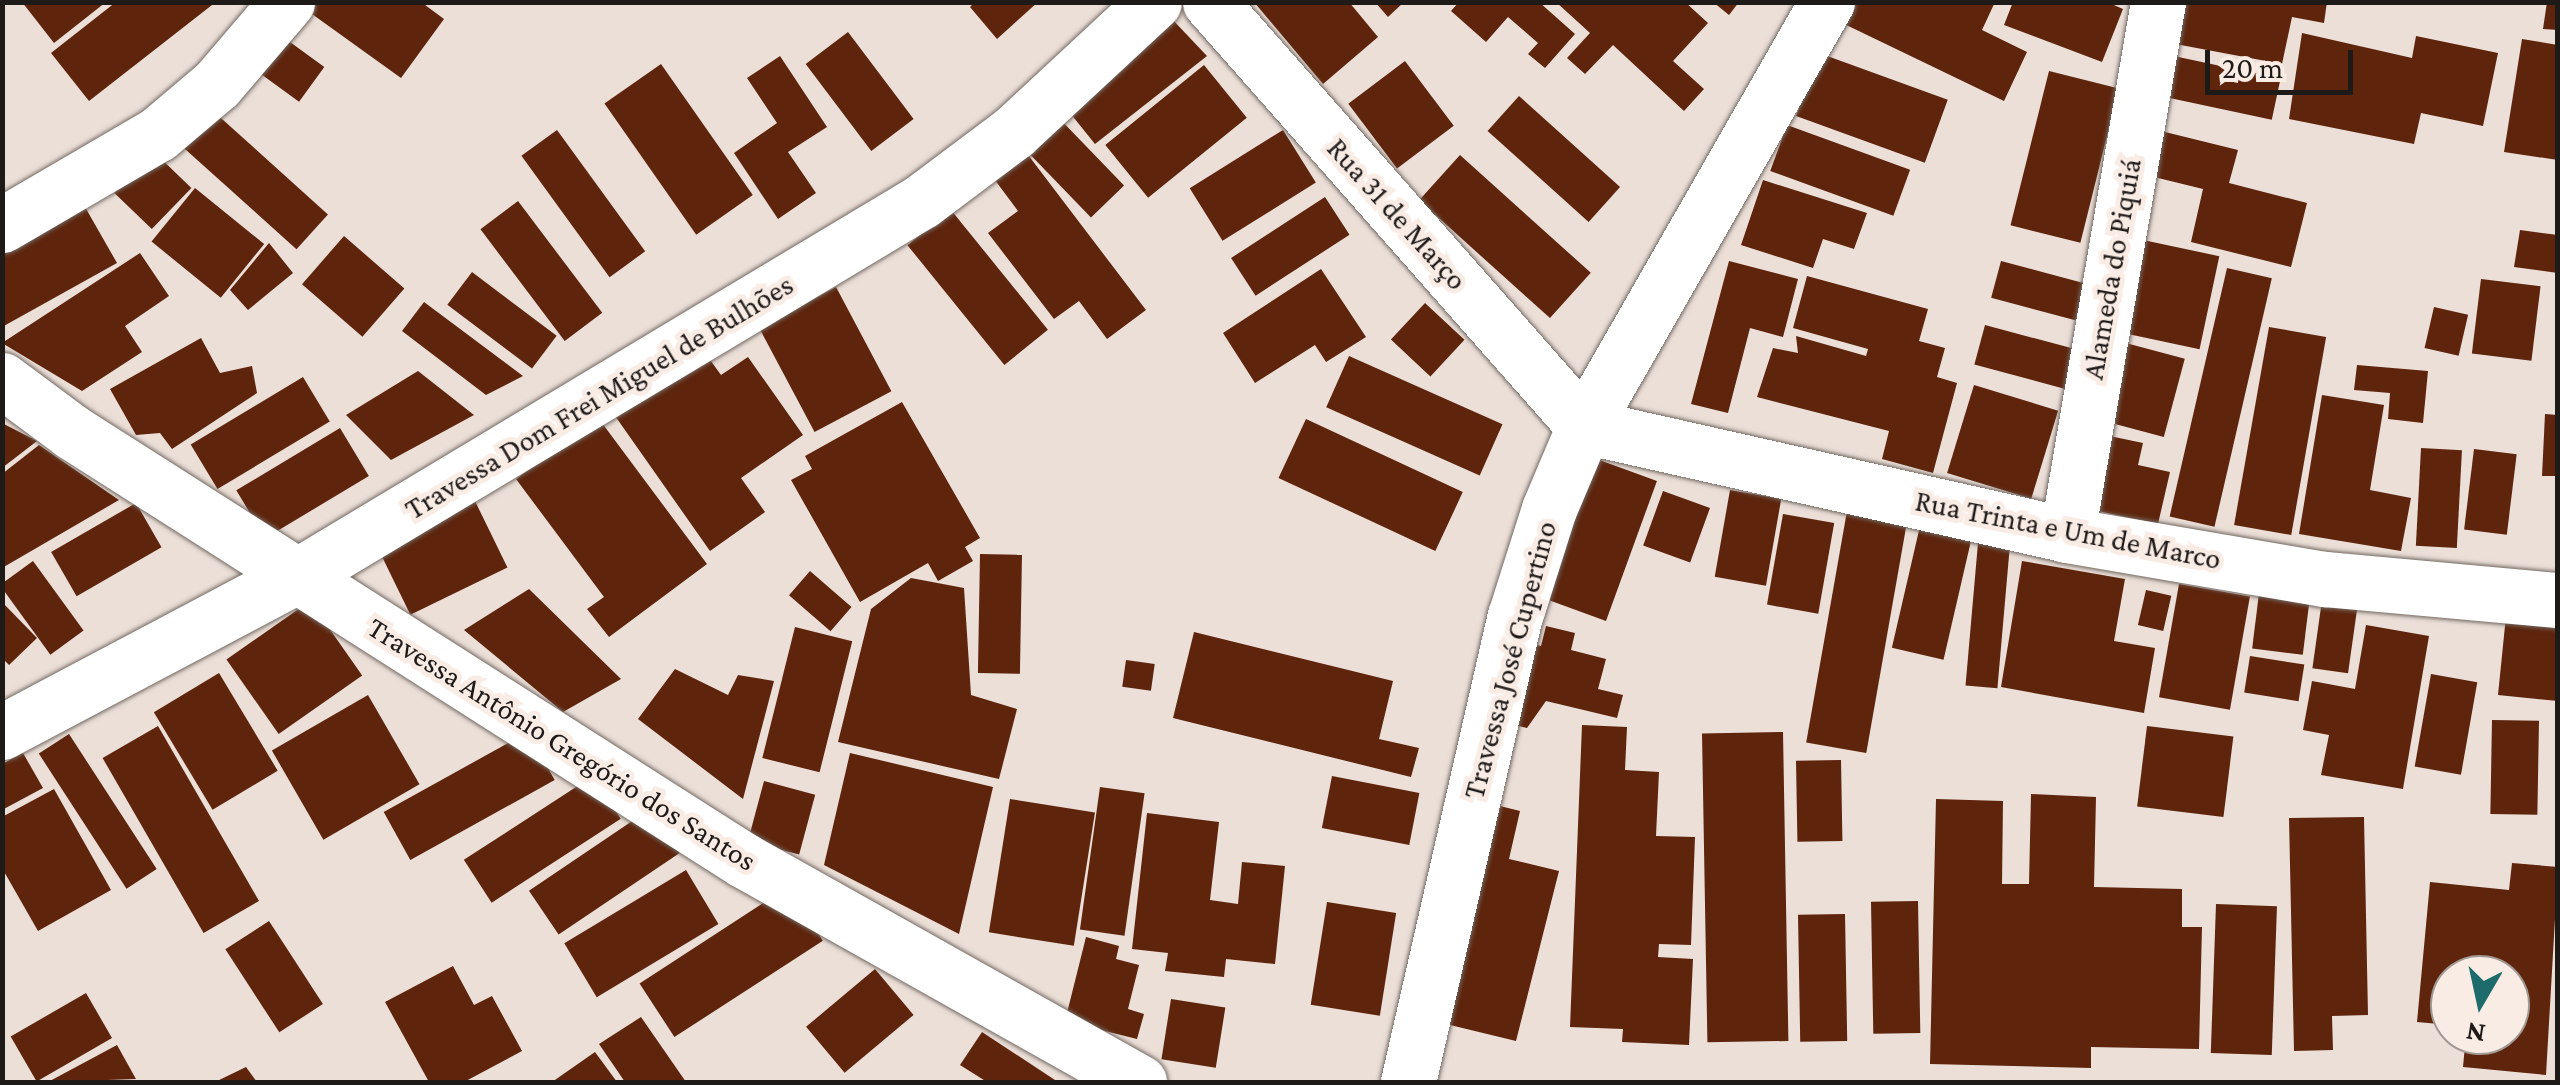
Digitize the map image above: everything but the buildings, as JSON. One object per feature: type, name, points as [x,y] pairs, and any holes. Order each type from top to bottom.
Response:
[{"type":"street","points":[[2,225],[158,134],[217,84],[286,2]]},
{"type":"street","name":"Travessa Dom Frei Miguel de Bulhões","points":[[2,732],[297,576],[922,201],[1095,63],[1154,2]]},
{"type":"street","name":"Rua 31 de Março","points":[[1210,2],[1584,426]]},
{"type":"street","name":"Travessa José Cupertino","points":[[1408,1082],[1515,616],[1584,426],[1827,2]]},
{"type":"street","name":"Alameda do Piquiá","points":[[2067,535],[2158,2]]},
{"type":"street","name":"Travessa Antônio Gregório dos Santos","points":[[2,380],[297,576],[745,861],[1139,1082]]},
{"type":"street","name":"Rua Trinta e Um de Marco","points":[[1584,426],[2067,535],[2325,579],[2558,600]]}]
